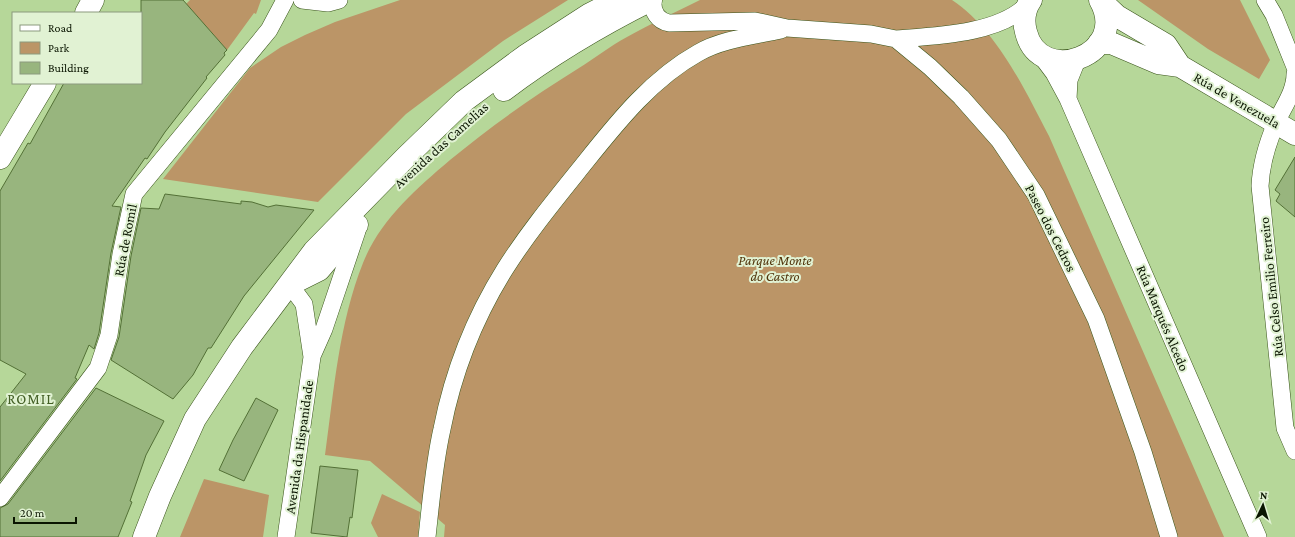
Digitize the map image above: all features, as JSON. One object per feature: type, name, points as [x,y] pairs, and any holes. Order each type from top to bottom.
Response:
[{"type":"main road","points":[[87,12],[93,0]]},
{"type":"main road","name":"Avenida das Camelias","points":[[144,537],[160,496],[195,419],[242,347],[314,251],[464,100],[525,56],[590,14],[618,0]]},
{"type":"main road","name":"Avenida das Camelias","points":[[290,285],[319,270],[362,219],[464,120],[525,74],[626,12],[652,0]]},
{"type":"main road","points":[[1023,6],[1027,35],[1037,51],[1056,61],[1067,62],[1086,56],[1099,43],[1104,33],[1106,23],[1101,1]]},
{"type":"main road","name":"Rúa de Venezuela","points":[[1101,1],[1117,16],[1166,45],[1180,66]]},
{"type":"main road","name":"Rúa de Venezuela","points":[[1099,43],[1111,43],[1158,63],[1180,66],[1295,134]]},
{"type":"main road","points":[[0,158],[44,84]]},
{"type":"street","name":"Rúa de Romil","points":[[0,498],[98,368],[109,335],[121,254],[134,194],[269,30],[285,0]]},
{"type":"street","points":[[302,0],[328,3],[339,0]]},
{"type":"street","points":[[652,0],[657,16],[662,21],[755,21],[787,28]]},
{"type":"street","points":[[1265,0],[1274,15],[1295,68]]},
{"type":"street","points":[[896,39],[949,35],[997,24],[1023,6]]},
{"type":"street","points":[[427,537],[442,428],[455,382],[462,360],[478,321],[505,268],[565,187],[602,142],[650,88],[674,68],[700,52],[730,41],[787,28]]},
{"type":"street","name":"Paseo dos Cedros","points":[[787,28],[871,34],[896,39],[930,67],[961,97],[999,140],[1036,195],[1096,319],[1143,452],[1169,537]]},
{"type":"street","name":"Rúa Marqués Alcedo","points":[[1037,51],[1054,73],[1068,99],[1258,537]]},
{"type":"street","name":"Rúa Marqués Alcedo","points":[[1068,99],[1069,80],[1077,60]]},
{"type":"street","name":"Rúa Celso Emilio Ferreiro","points":[[1295,74],[1293,88],[1276,123],[1261,168],[1260,186],[1285,428],[1295,451]]},
{"type":"street","name":"Avenida da Hispanidade","points":[[286,537],[312,357],[324,329],[351,245],[362,219]]},
{"type":"street","name":"Avenida da Hispanidade","points":[[290,285],[304,304],[312,357]]},
{"type":"green space","points":[[190,0],[261,0],[256,14],[254,13],[227,50],[186,4]]},
{"type":"green space","points":[[400,0],[568,0],[503,41],[406,114],[318,202],[163,179],[250,68],[281,47],[305,35],[335,22]]},
{"type":"green space","name":"Parque Monte do Castro","points":[[700,0],[952,0],[983,27],[1020,81],[1049,136],[1224,537],[444,537],[445,525],[370,461],[325,455],[338,357],[348,309],[363,263],[370,247],[389,219],[412,194],[437,171],[465,147],[513,112],[609,48]]},
{"type":"green space","points":[[1138,0],[1240,0],[1270,60],[1259,79],[1208,49]]},
{"type":"green space","points":[[204,479],[269,495],[263,537],[180,537]]},
{"type":"green space","points":[[382,494],[420,512],[418,537],[378,537],[371,523]]},
{"type":"building","points":[[141,0],[183,0],[227,50],[224,53],[225,55],[206,77],[207,78],[165,132],[147,159],[145,158],[112,206],[121,207],[111,253],[99,333],[94,349],[89,345],[75,378],[77,379],[0,481],[0,407],[26,374],[0,360],[0,191],[28,143],[30,144],[63,84],[142,84]]},
{"type":"building","points":[[1295,157],[1295,217],[1276,201],[1280,194],[1275,190]]},
{"type":"building","points":[[165,194],[241,204],[241,201],[252,202],[268,207],[276,205],[314,210],[244,296],[211,348],[208,348],[193,375],[173,399],[111,360],[119,337],[131,256],[141,208],[159,209]]},
{"type":"building","points":[[96,388],[164,421],[146,455],[130,501],[132,502],[118,537],[0,537],[0,508],[8,504]]},
{"type":"building","points":[[256,398],[278,410],[244,481],[219,470],[233,440]]},
{"type":"building","points":[[320,466],[358,470],[352,518],[350,517],[347,537],[311,533]]},
{"type":"district","name":"ROMIL","points":[[31,399]]}]
